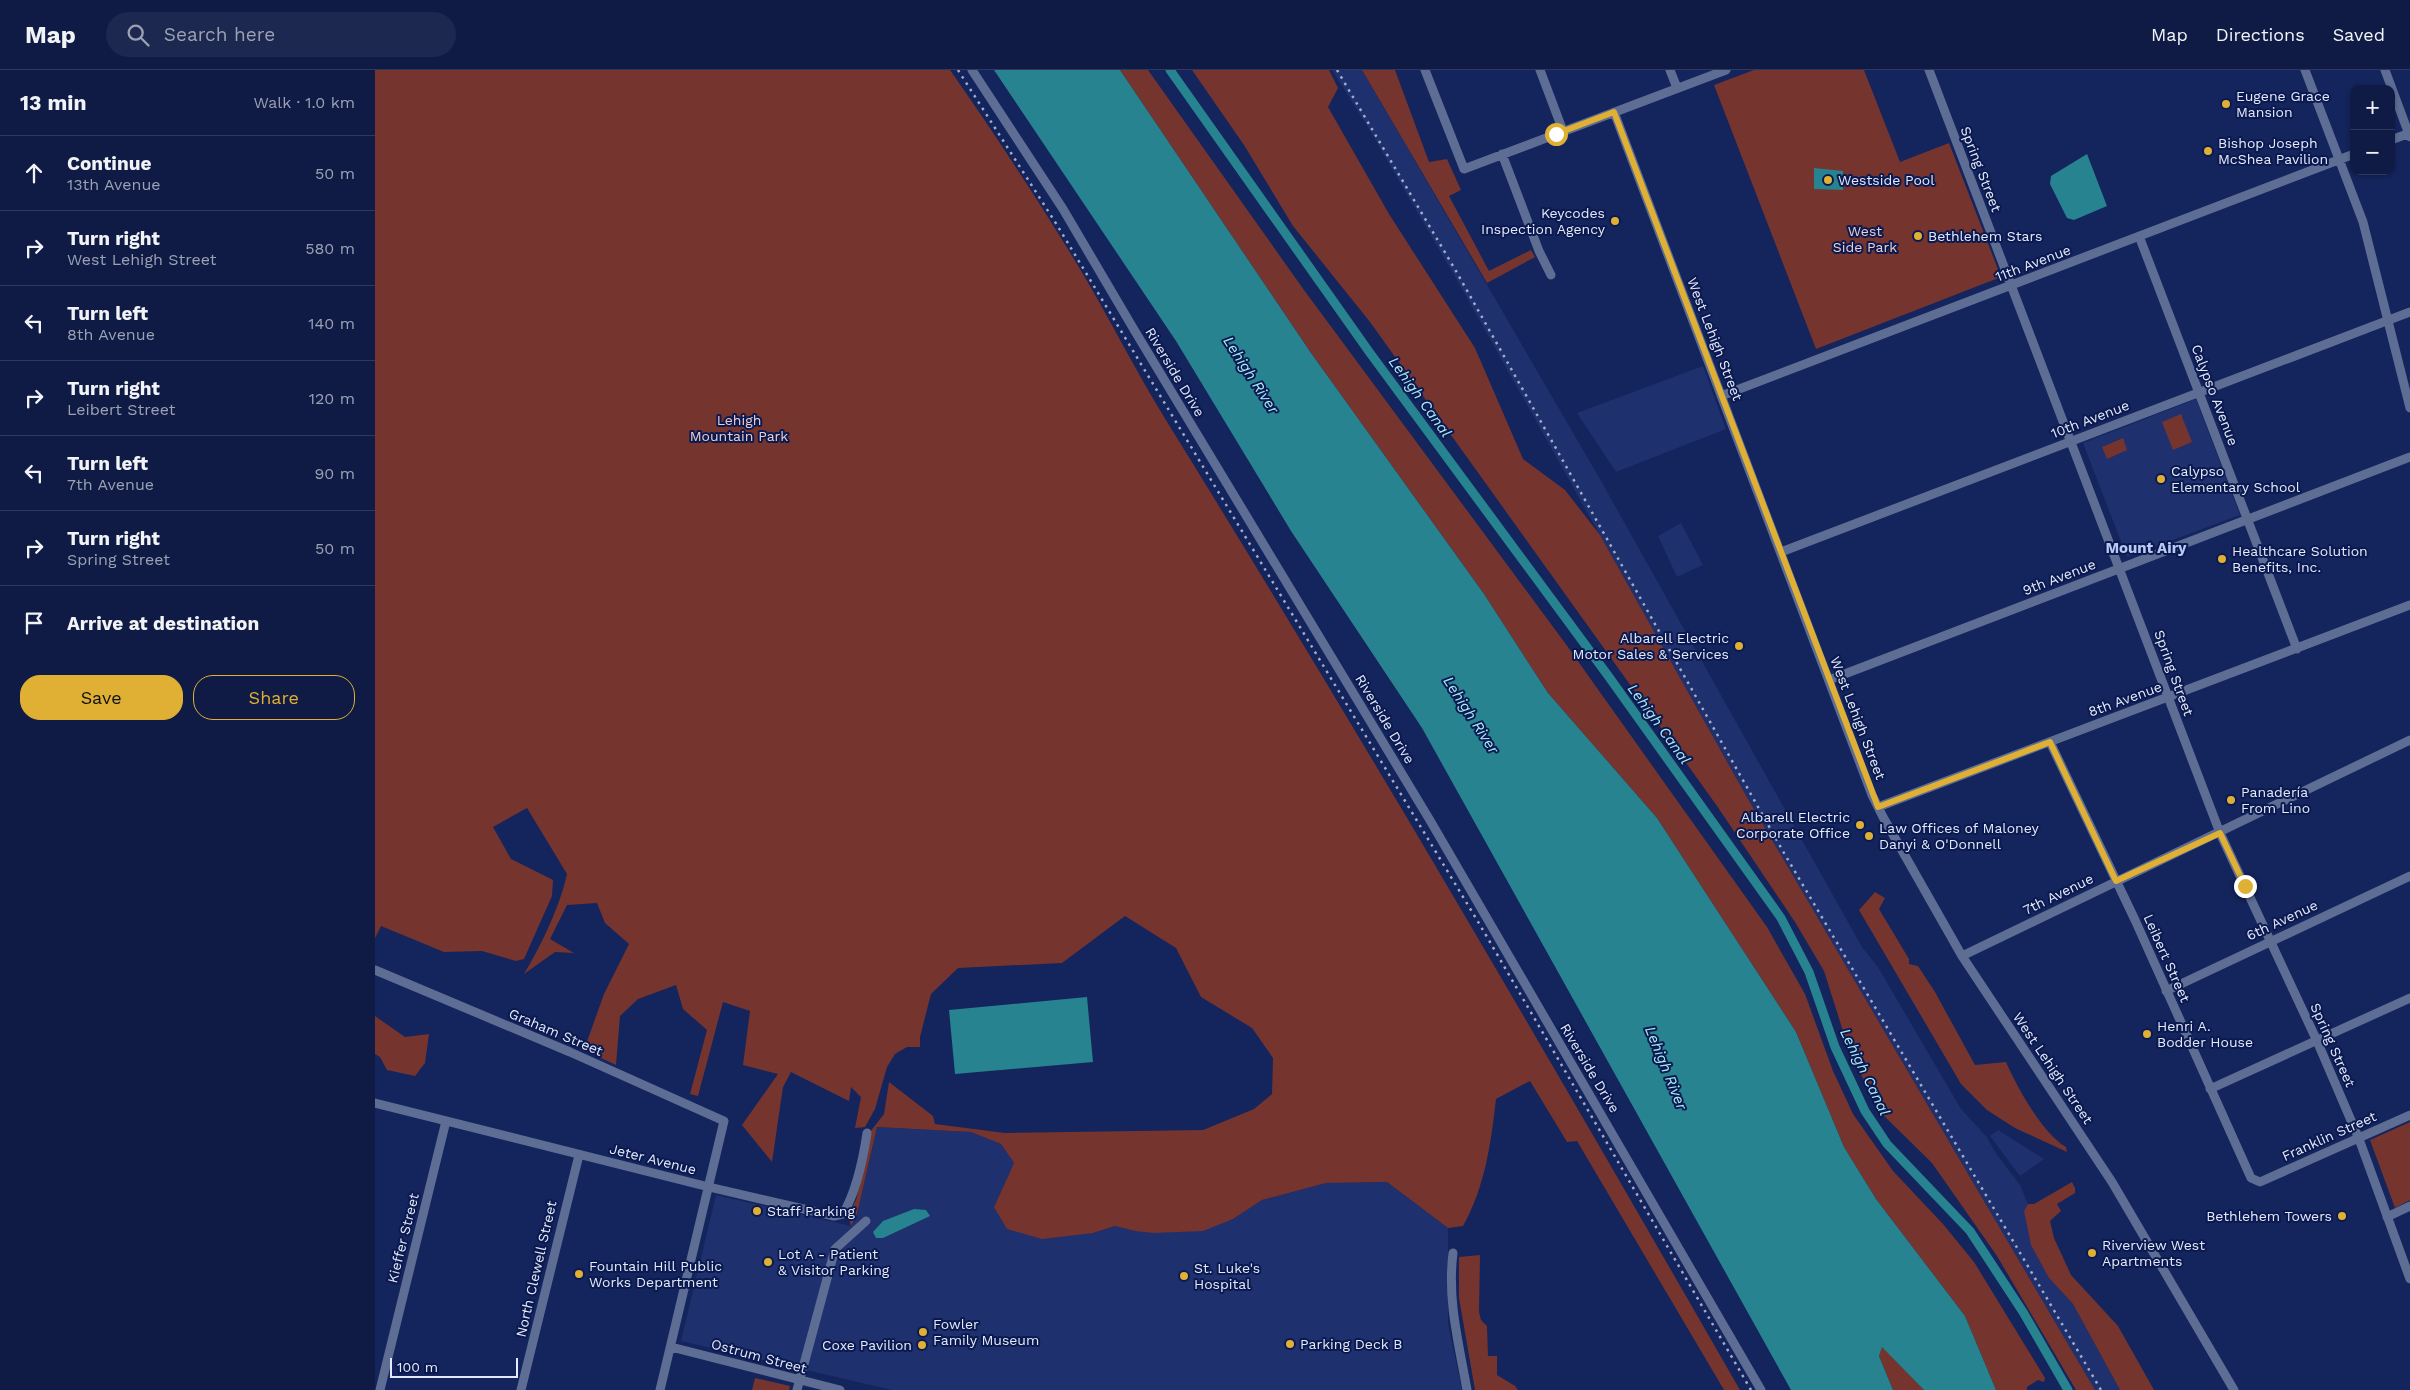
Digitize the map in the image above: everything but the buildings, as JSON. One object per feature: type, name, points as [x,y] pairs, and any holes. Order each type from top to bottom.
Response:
[{"type":"street","name":"Riverside Drive","points":[[972,70],[1063,209],[1136,334],[1431,822],[1761,1390]]},
{"type":"street","points":[[1425,70],[1464,169],[1726,70]]},
{"type":"street","points":[[1541,70],[1563,130]]},
{"type":"street","points":[[1669,70],[1677,88]]},
{"type":"street","name":"Spring Street","points":[[1929,70],[2220,833],[2317,1041],[2359,1139],[2410,1279]]},
{"type":"street","points":[[2305,70],[2363,222],[2410,408]]},
{"type":"street","points":[[2385,70],[2410,135],[2395,139]]},
{"type":"street","name":"West Lehigh Street","points":[[1614,112],[1878,807],[1962,956],[2112,1182],[2234,1390]]},
{"type":"street","points":[[1502,154],[1539,251],[1551,275]]},
{"type":"street","name":"11th Avenue","points":[[1721,396],[2350,156]]},
{"type":"street","name":"Calypso Avenue","points":[[2139,236],[2249,519],[2297,649]]},
{"type":"street","name":"10th Avenue","points":[[1781,552],[2410,312]]},
{"type":"street","name":"9th Avenue","points":[[1829,680],[2410,456]]},
{"type":"street","name":"8th Avenue","points":[[1878,807],[2410,605]]},
{"type":"street","name":"7th Avenue","points":[[1962,956],[2410,740]]},
{"type":"street","name":"Leibert Street","points":[[2050,742],[2116,881],[2249,1175],[2260,1182]]},
{"type":"street","name":"6th Avenue","points":[[2166,990],[2410,876]]},
{"type":"street","name":"Graham Street","points":[[375,970],[570,1052],[725,1121],[709,1187]]},
{"type":"street","points":[[2210,1089],[2410,998]]},
{"type":"street","name":"Jeter Avenue","points":[[375,1103],[579,1155],[834,1216],[843,1214],[856,1183],[867,1133]]},
{"type":"street","name":"Franklin Street","points":[[2260,1182],[2410,1115]]},
{"type":"street","name":"Kieffer Street","points":[[379,1390],[445,1121]]},
{"type":"street","name":"North Clewell Street","points":[[521,1390],[579,1155]]},
{"type":"street","points":[[660,1390],[709,1187]]},
{"type":"street","points":[[2387,1217],[2410,1206]]},
{"type":"street","points":[[798,1385],[835,1249],[866,1221]]},
{"type":"street","points":[[1453,1253],[1451,1294],[1454,1322],[1467,1390]]},
{"type":"street","name":"Ostrum Street","points":[[671,1347],[798,1385],[840,1390]]},
{"type":"shaded area","points":[[1332,70],[1362,70],[1600,479],[1862,947],[1878,967],[1961,1109],[1987,1137],[1995,1152],[2020,1185],[2028,1204],[2024,1211],[2049,1278],[2073,1304],[2120,1390],[2095,1390],[1748,799],[1462,289],[1366,124]]},
{"type":"shaded area","points":[[1703,366],[1726,429],[1616,472],[1577,413]]},
{"type":"shaded area","name":"Calypso Elementary School","points":[[2196,399],[2240,515],[2127,557],[2083,443]]},
{"type":"shaded area","points":[[1681,523],[1703,565],[1677,577],[1658,536]]},
{"type":"shaded area","points":[[877,1127],[971,1132],[1001,1144],[1014,1163],[994,1207],[1093,1233],[1115,1226],[1135,1231],[1177,1231],[1233,1219],[1262,1200],[1326,1183],[1387,1182],[1448,1228],[1448,1323],[1462,1390],[892,1390],[681,1341],[716,1195],[851,1226],[857,1214]]},
{"type":"shaded area","points":[[1998,1130],[2044,1159],[2020,1176],[1990,1136]]},
{"type":"green space","name":"Lehigh Mountain Park","points":[[375,70],[950,70],[1015,166],[1077,264],[1157,405],[1459,905],[1740,1390],[1724,1390],[1577,1141],[1567,1142],[1530,1081],[1496,1099],[1492,1132],[1482,1180],[1471,1211],[1463,1226],[1448,1228],[1387,1182],[1326,1183],[1262,1200],[1233,1219],[1203,1231],[1154,1233],[1115,1226],[1093,1233],[1042,1239],[1007,1229],[994,1207],[1014,1163],[1001,1144],[971,1132],[877,1127],[857,1214],[851,1226],[848,1216],[856,1200],[870,1132],[884,1114],[889,1082],[933,1116],[935,1124],[1005,1133],[1203,1130],[1254,1109],[1272,1094],[1273,1058],[1252,1028],[1201,997],[1176,948],[1125,916],[1062,963],[958,968],[931,994],[920,1037],[920,1047],[907,1047],[895,1054],[887,1067],[875,1109],[865,1127],[855,1128],[861,1097],[851,1087],[849,1101],[791,1072],[783,1087],[772,1162],[742,1125],[778,1074],[743,1065],[750,1011],[723,1002],[698,1096],[690,1094],[707,1030],[683,1009],[676,985],[638,999],[620,1016],[616,1065],[584,1050],[604,994],[629,944],[605,923],[597,903],[567,905],[550,939],[574,953],[555,952],[524,974],[549,925],[560,899],[567,874],[527,808],[493,827],[511,859],[553,880],[552,896],[524,959],[516,961],[482,951],[444,952],[381,926],[375,938]]},
{"type":"green space","points":[[1120,70],[1148,70],[1304,290],[1565,643],[1767,927],[1805,994],[1833,1071],[1853,1114],[1893,1171],[1943,1224],[1974,1262],[2045,1378],[2044,1382],[2038,1380],[2027,1387],[2027,1390],[1996,1390],[1965,1316],[1876,1199],[1844,1147],[1796,1032],[1657,818],[1548,693],[1484,594],[1311,353]]},
{"type":"green space","points":[[1192,70],[1329,70],[1338,88],[1328,107],[1389,214],[1475,348],[1523,459],[1565,490],[1600,535],[1748,799],[2095,1390],[2076,1390],[1997,1256],[1932,1163],[1879,1111],[1849,1050],[1824,971],[1795,922],[1717,806],[1370,322],[1293,226],[1244,145]]},
{"type":"green space","points":[[1362,70],[1395,70],[1429,162],[1447,159],[1461,190],[1449,196],[1489,271],[1531,250],[1535,257],[1487,283]]},
{"type":"green space","name":"West Side Park","points":[[1754,70],[1864,70],[1900,162],[1949,143],[2001,277],[1816,349],[1714,85]]},
{"type":"green space","points":[[2181,414],[2192,442],[2173,450],[2162,422]]},
{"type":"green space","points":[[2123,438],[2127,450],[2107,459],[2102,447]]},
{"type":"green space","points":[[1875,892],[1885,898],[1879,909],[1909,959],[1909,964],[1918,966],[1935,992],[1975,1065],[2006,1062],[2039,1121],[2066,1147],[2067,1152],[2015,1128],[1987,1110],[1961,1084],[1859,910]]},
{"type":"green space","points":[[375,1016],[405,1037],[429,1034],[425,1063],[415,1076],[387,1070],[380,1057],[375,1054]]},
{"type":"green space","points":[[2410,1122],[2410,1200],[2395,1208],[2370,1140]]},
{"type":"green space","points":[[2072,1182],[2075,1193],[2057,1204],[2061,1211],[2050,1221],[2054,1238],[2071,1275],[2118,1326],[2154,1390],[2120,1390],[2073,1304],[2049,1278],[2031,1245],[2024,1211],[2028,1204],[2034,1204]]},
{"type":"green space","points":[[1480,1255],[1479,1312],[1481,1320],[1487,1326],[1488,1356],[1497,1356],[1497,1375],[1515,1386],[1518,1390],[1475,1390],[1459,1298],[1459,1257]]},
{"type":"green space","points":[[1882,1346],[1924,1390],[1893,1390],[1879,1356]]},
{"type":"green space","points":[[755,1378],[790,1386],[789,1390],[752,1390]]},
{"type":"water","name":"Lehigh River","points":[[994,70],[1120,70],[1311,353],[1484,594],[1548,693],[1657,818],[1796,1032],[1844,1147],[1876,1199],[1965,1316],[1996,1390],[1924,1390],[1882,1347],[1879,1356],[1893,1390],[1791,1390],[1422,728],[1291,531],[1176,341]]},
{"type":"water","points":[[2087,154],[2107,206],[2074,220],[2067,218],[2050,184],[2051,176]]},
{"type":"water","name":"Westside Pool","points":[[1814,168],[1843,171],[1843,190],[1814,189]]},
{"type":"water","points":[[1087,997],[1093,1062],[955,1074],[949,1010]]},
{"type":"water","points":[[914,1209],[926,1210],[930,1216],[883,1238],[876,1238],[873,1232],[883,1221]]},
{"type":"waterway","name":"Lehigh Canal","points":[[1170,70],[1370,353],[1609,677],[1781,918],[1809,972],[1835,1047],[1865,1111],[1887,1144],[1970,1231],[2023,1312],[2068,1390]]},
{"type":"railway","points":[[958,70],[1057,225],[1480,925],[1751,1390]]},
{"type":"railway","points":[[1337,70],[1456,271],[1784,853],[2101,1390]]},
{"type":"place","name":"Eugene Grace Mansion","points":[[2226,104]]},
{"type":"place","name":"Bishop Joseph McShea Pavilion","points":[[2208,151]]},
{"type":"place","name":"Westside Pool","points":[[1828,180]]},
{"type":"place","name":"Keycodes Inspection Agency","points":[[1615,221]]},
{"type":"place","name":"Bethlehem Stars","points":[[1918,236]]},
{"type":"place","name":"Calypso Elementary School","points":[[2161,479]]},
{"type":"place","name":"Healthcare Solution Benefits, Inc.","points":[[2222,559]]},
{"type":"place","name":"Albarell Electric Motor Sales & Services","points":[[1739,646]]},
{"type":"place","name":"Panadería From Lino","points":[[2231,800]]},
{"type":"place","name":"Albarell Electric Corporate Office","points":[[1860,825]]},
{"type":"place","name":"Law Offices of Maloney Danyi & O'Donnell","points":[[1869,836]]},
{"type":"place","name":"Henri A. Bodder House","points":[[2147,1034]]},
{"type":"place","name":"Staff Parking","points":[[757,1211]]},
{"type":"place","name":"Bethlehem Towers","points":[[2342,1216]]},
{"type":"place","name":"Riverview West Apartments","points":[[2092,1253]]},
{"type":"place","name":"Lot A - Patient & Visitor Parking","points":[[768,1262]]},
{"type":"place","name":"Fountain Hill Public Works Department","points":[[579,1274]]},
{"type":"place","name":"St. Luke's Hospital","points":[[1184,1276]]},
{"type":"place","name":"Fowler Family Museum","points":[[923,1332]]},
{"type":"place","name":"Parking Deck B","points":[[1290,1344]]},
{"type":"place","name":"Coxe Pavilion","points":[[922,1345]]},
{"type":"district","name":"Mount Airy","points":[[2146,548]]},
{"type":"route","points":[[1556,134],[1614,112],[1878,807],[2050,742],[2116,881],[2220,833],[2245,886]]}]
